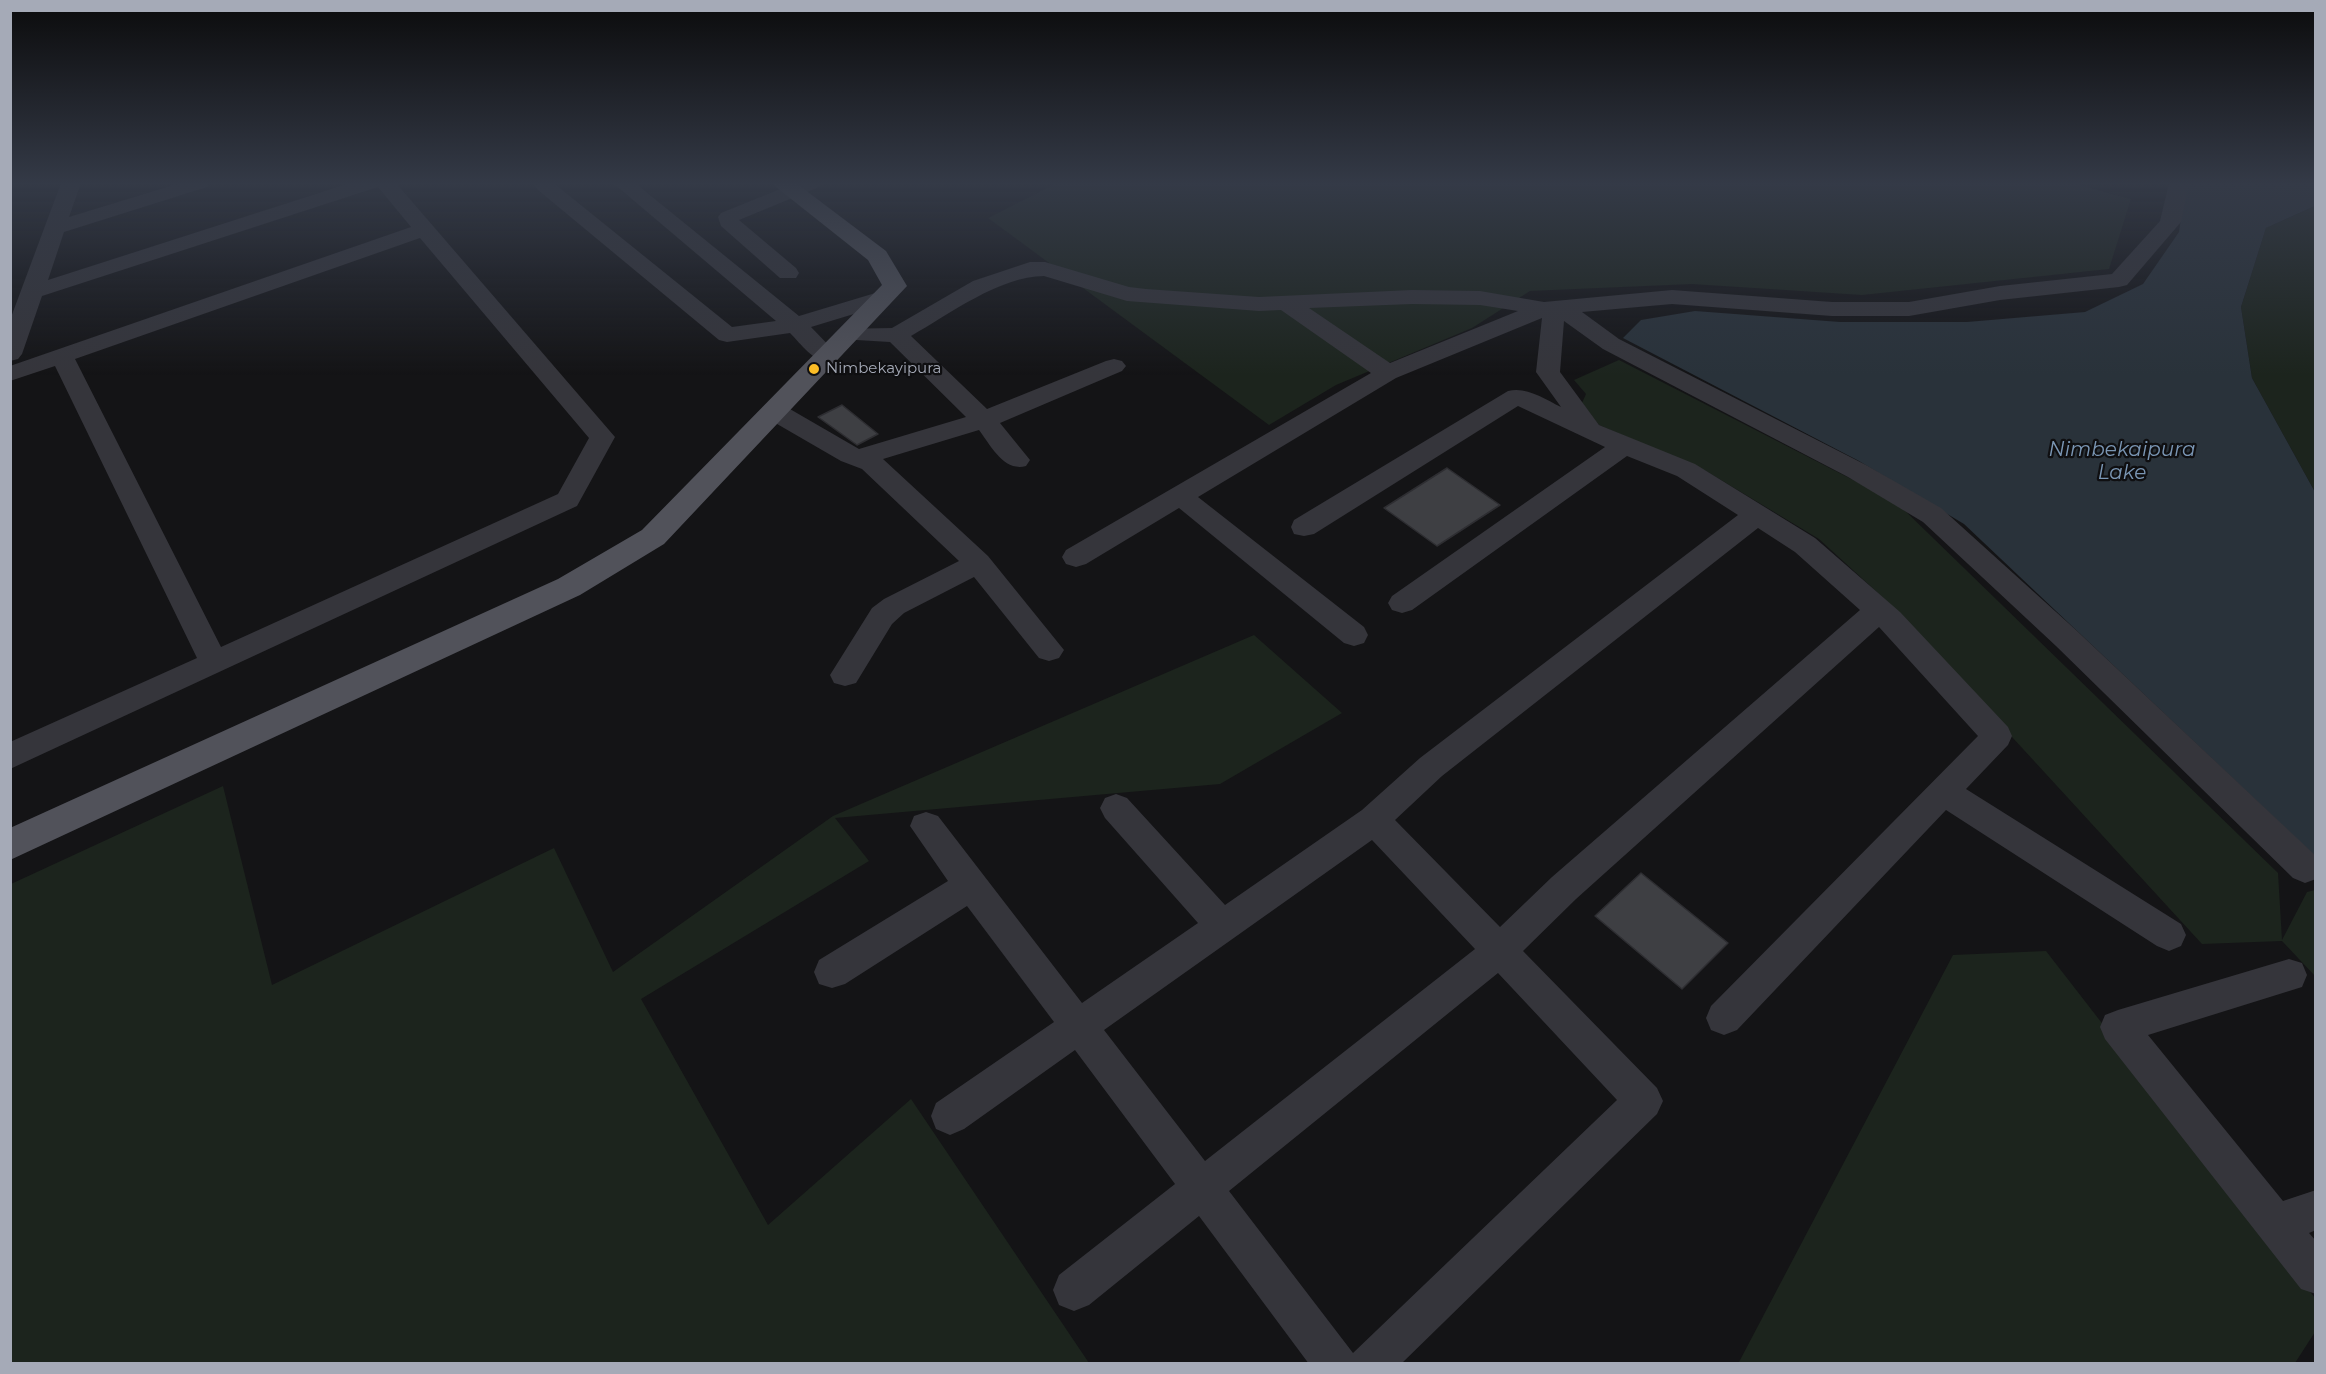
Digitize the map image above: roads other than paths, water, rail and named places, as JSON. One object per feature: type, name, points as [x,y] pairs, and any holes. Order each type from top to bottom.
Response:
[{"type":"main road","points":[[10,844],[569,587],[653,537],[894,286],[878,256],[868,247]]},
{"type":"street","points":[[10,354],[48,247]]},
{"type":"street","points":[[32,292],[171,247]]},
{"type":"street","points":[[10,374],[373,247]]},
{"type":"street","points":[[13,745],[214,663],[568,500],[602,437],[440,247]]},
{"type":"street","points":[[620,247],[727,335],[795,325],[882,298]]},
{"type":"street","points":[[701,247],[795,325],[826,356]]},
{"type":"street","points":[[758,247],[788,273]]},
{"type":"street","points":[[848,334],[896,334],[981,286],[1030,269],[1045,269],[1127,294],[1259,304],[1412,297],[1480,298],[1552,308],[1672,297],[1832,309],[1909,309],[2000,293],[2119,280],[2148,247]]},
{"type":"street","points":[[1286,303],[1388,373]]},
{"type":"street","points":[[1076,557],[1388,373],[1552,308]]},
{"type":"street","points":[[1552,308],[1548,372],[1590,430]]},
{"type":"street","points":[[1552,308],[1611,344],[1857,471],[1932,515],[2058,630],[2305,868]]},
{"type":"street","points":[[896,334],[984,420],[1017,460]]},
{"type":"street","points":[[62,356],[214,663]]},
{"type":"street","points":[[859,458],[984,420],[1114,366]]},
{"type":"street","points":[[1305,527],[1517,396],[1624,446],[1686,470],[1805,545],[1879,610],[1997,736],[1724,1018]]},
{"type":"street","points":[[774,411],[871,463],[978,563],[1049,650]]},
{"type":"street","points":[[1402,603],[1624,446]]},
{"type":"street","points":[[1179,495],[1354,635]]},
{"type":"street","points":[[950,1116],[1374,820],[1431,767],[1757,515]]},
{"type":"street","points":[[845,675],[882,616],[894,606],[978,563]]},
{"type":"street","points":[[1074,1290],[1500,950],[1564,888],[1879,610]]},
{"type":"street","points":[[1943,791],[2169,935]]},
{"type":"street","points":[[1116,808],[1222,926]]},
{"type":"street","points":[[1370,1364],[1644,1101],[1374,820]]},
{"type":"street","points":[[926,826],[1336,1364]]},
{"type":"street","points":[[832,972],[971,885]]},
{"type":"street","points":[[2289,975],[2118,1027],[2316,1274]]},
{"type":"street","points":[[2276,1224],[2316,1210]]},
{"type":"water","name":"Nimbekaipura Lake","points":[[2169,247],[2260,247],[2241,307],[2252,378],[2315,492],[2315,856],[1964,524],[1859,461],[1623,338],[1641,320],[1695,311],[1840,322],[1967,322],[2085,312],[2143,284]]},
{"type":"place","name":"Nimbekayipura","points":[[814,369]]}]
